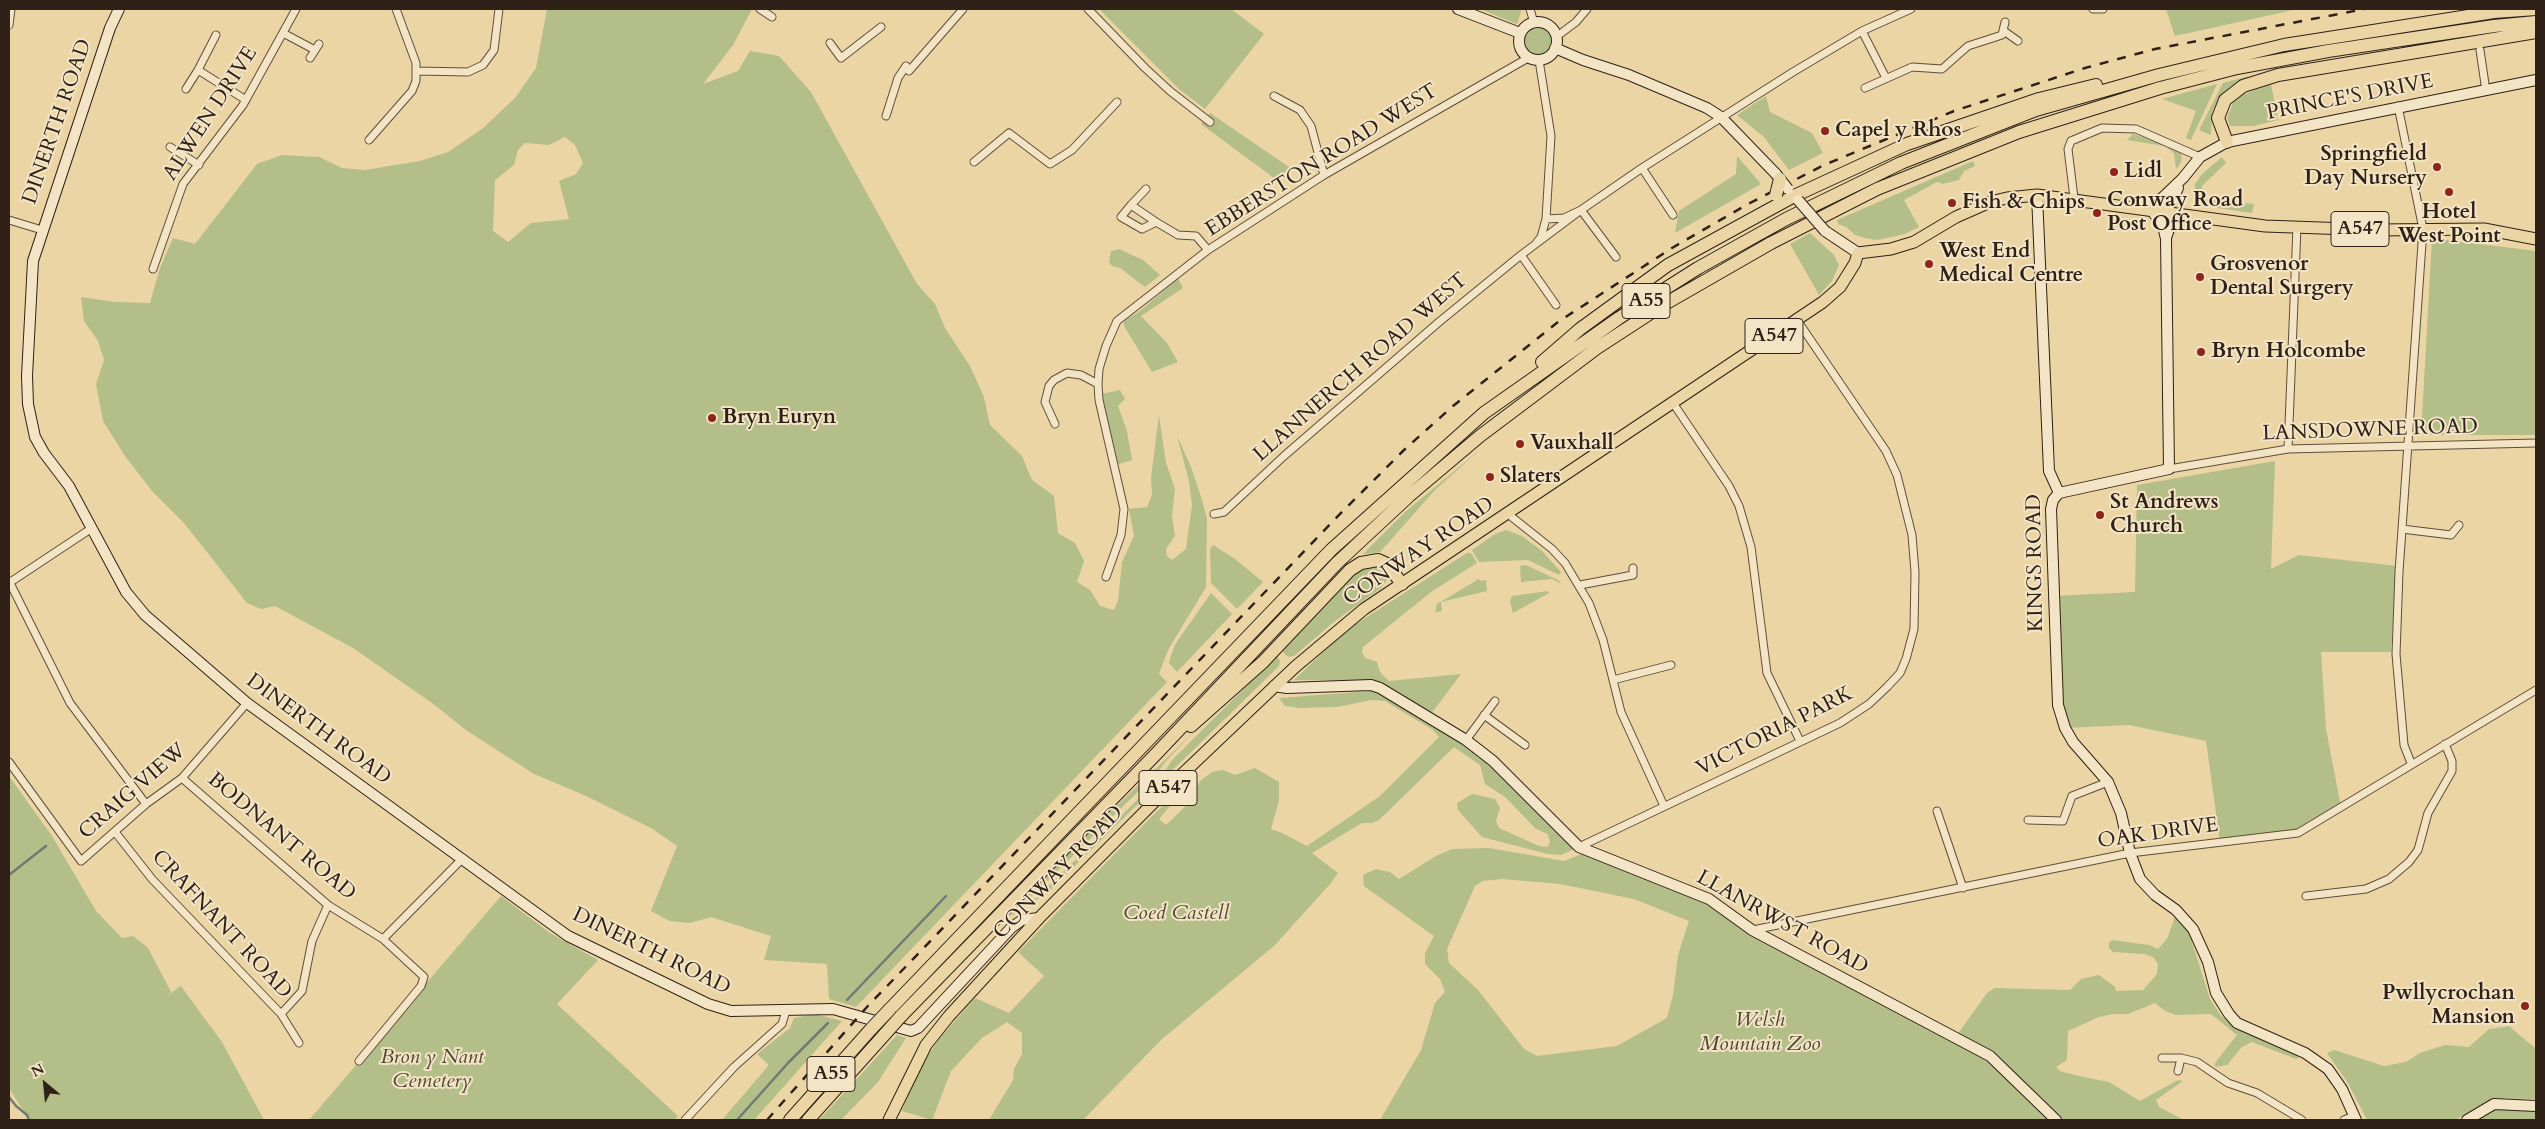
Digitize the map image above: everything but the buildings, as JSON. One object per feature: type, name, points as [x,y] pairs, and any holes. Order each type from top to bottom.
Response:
[{"type":"highway","name":"A55","points":[[790,1120],[890,1009],[1331,550],[1484,414],[1619,318],[1698,268],[1786,219],[1901,163],[2036,110],[2159,75],[2284,45],[2494,12],[2536,9]]},
{"type":"highway","name":"A55","points":[[808,1120],[901,1016],[1156,754],[1337,563],[1409,496],[1480,436],[1597,348],[1663,305],[1771,243],[1877,189],[2010,135],[2160,88],[2237,68],[2328,50],[2494,26],[2536,22]]},
{"type":"highway","points":[[2227,142],[2218,118],[2225,100],[2243,86],[2278,75],[2536,32]]},
{"type":"highway","points":[[1758,214],[1776,195],[1787,188],[1907,144],[2039,99],[2154,70],[2284,45]]},
{"type":"highway","points":[[1484,414],[1588,323],[1668,265],[1758,214],[1787,188]]},
{"type":"highway","points":[[1156,754],[1212,709],[1263,662],[1350,570],[1361,563],[1378,560],[1387,564],[1402,584]]},
{"type":"main road","name":"A547","points":[[1858,253],[1914,242],[1974,208],[2007,198],[2037,194],[2235,223],[2297,227],[2484,229],[2536,239]]},
{"type":"main road","name":"CONWAY ROAD","points":[[889,1120],[926,1045],[948,1016],[1040,918],[1196,761],[1274,686],[1342,626],[1402,584],[1797,320],[1840,287],[1855,263],[1858,253]]},
{"type":"street","points":[[9,25],[11,9]]},
{"type":"street","name":"DINERTH ROAD","points":[[119,9],[110,28],[33,261],[30,284],[27,376],[31,424],[44,453],[69,486],[126,592],[145,615],[248,703],[568,936],[605,956],[708,1004],[731,1011],[833,1009],[911,1031],[918,1028],[1011,928],[1022,920],[1040,918]]},
{"type":"street","name":"ALWEN DRIVE","points":[[153,269],[183,184],[246,100],[296,9]]},
{"type":"street","points":[[369,140],[412,91],[417,71],[396,9]]},
{"type":"street","points":[[417,71],[468,72],[483,65],[494,50],[499,9]]},
{"type":"street","points":[[760,9],[772,17]]},
{"type":"street","points":[[886,116],[898,78],[963,9]]},
{"type":"street","points":[[1088,9],[1170,91],[1210,122]]},
{"type":"street","points":[[1458,9],[1520,33]]},
{"type":"street","points":[[1530,9],[1534,22]]},
{"type":"street","points":[[1556,37],[1576,22],[1587,9]]},
{"type":"street","name":"LLANNERCH ROAD WEST","points":[[1214,514],[1224,512],[1299,443],[1520,256],[1581,210],[1721,117],[1862,31],[1908,9]]},
{"type":"street","points":[[2093,9],[2103,9]]},
{"type":"street","points":[[1534,22],[1548,26],[1556,37],[1555,48],[1548,57],[1539,60],[1528,58],[1519,45],[1520,33],[1526,26],[1534,22]]},
{"type":"street","points":[[1865,88],[1912,66],[1942,69],[1968,46],[1979,41],[1996,38],[2004,32],[2005,22]]},
{"type":"street","points":[[830,43],[840,58],[881,27]]},
{"type":"street","points":[[1862,31],[1886,78]]},
{"type":"street","points":[[2004,32],[2018,40]]},
{"type":"street","points":[[283,33],[317,47],[310,58]]},
{"type":"street","points":[[186,89],[216,35]]},
{"type":"street","points":[[1555,48],[1661,88],[1707,108],[1721,117],[1825,231],[1858,253]]},
{"type":"street","points":[[2480,50],[2486,91]]},
{"type":"street","name":"EBBERSTON ROAD WEST","points":[[1098,384],[1106,346],[1117,321],[1208,250],[1324,175],[1528,58]]},
{"type":"street","points":[[1539,60],[1550,136],[1546,219]]},
{"type":"street","points":[[198,70],[246,100]]},
{"type":"street","name":"PRINCE'S DRIVE","points":[[2127,207],[2161,199],[2183,178],[2200,157],[2227,142],[2398,106],[2486,91],[2536,80]]},
{"type":"street","points":[[1274,96],[1300,110],[1311,126],[1324,175]]},
{"type":"street","points":[[974,162],[1009,133],[1050,164],[1072,150],[1117,102]]},
{"type":"street","points":[[2398,106],[2423,229],[2402,529],[2396,654],[2404,745],[2411,764]]},
{"type":"street","points":[[2074,198],[2068,149],[2071,141],[2102,128],[2136,129],[2200,157]]},
{"type":"street","points":[[170,147],[198,165]]},
{"type":"street","points":[[1642,168],[1673,215]]},
{"type":"street","name":"PRINCE'S DRIVE","points":[[2153,212],[2164,209],[2171,203],[2183,178]]},
{"type":"street","points":[[1146,189],[1121,217],[1142,229],[1156,222]]},
{"type":"street","name":"KINGS ROAD","points":[[2037,194],[2049,471],[2058,494],[2053,500],[2051,509],[2058,705],[2065,728],[2073,742],[2108,782],[2121,813],[2135,868],[2147,888],[2176,910],[2193,929],[2208,962],[2216,993],[2229,1014],[2237,1023],[2252,1031],[2317,1060],[2336,1078],[2355,1118]]},
{"type":"street","points":[[1131,205],[1178,235],[1196,236],[1208,250]]},
{"type":"street","points":[[1581,210],[1616,258]]},
{"type":"street","name":"LLANNERCH ROAD WEST","points":[[1532,247],[1541,237],[1546,219],[1564,218],[1581,210]]},
{"type":"street","points":[[2153,212],[2162,226],[2166,239],[2169,469]]},
{"type":"street","points":[[2166,239],[2169,229],[2183,216]]},
{"type":"street","points":[[9,220],[42,230]]},
{"type":"street","points":[[2288,449],[2297,227]]},
{"type":"street","points":[[1520,256],[1556,305]]},
{"type":"street","name":"VICTORIA PARK","points":[[1579,847],[1840,723],[1869,704],[1900,673],[1906,659],[1914,629],[1915,591],[1912,535],[1897,475],[1886,451],[1797,320]]},
{"type":"street","points":[[1055,424],[1044,402],[1049,386],[1054,380],[1067,374],[1080,375],[1098,384],[1099,400],[1124,509],[1121,535],[1106,577]]},
{"type":"street","points":[[1673,403],[1729,486],[1739,506],[1751,547],[1767,673],[1800,741]]},
{"type":"street","name":"LANSDOWNE ROAD","points":[[2058,494],[2169,469],[2288,449],[2536,442]]},
{"type":"street","points":[[1508,514],[1552,549],[1580,585],[1597,620],[1621,712],[1664,806]]},
{"type":"street","points":[[2402,529],[2451,535],[2459,525]]},
{"type":"street","points":[[92,528],[9,582],[70,703],[146,804]]},
{"type":"street","points":[[1580,585],[1633,576],[1633,568]]},
{"type":"street","points":[[1613,680],[1671,665]]},
{"type":"street","name":"LLANRWST ROAD","points":[[1274,686],[1287,688],[1376,686],[1466,740],[1493,761],[1579,847],[1709,899],[1752,930],[1990,1056],[2056,1120]]},
{"type":"street","name":"OAK DRIVE","points":[[1752,930],[2130,853],[2298,833],[2536,690]]},
{"type":"street","points":[[1466,740],[1495,701]]},
{"type":"street","name":"CRAIG VIEW","points":[[9,762],[81,861],[146,804],[182,778],[248,703]]},
{"type":"street","points":[[1484,715],[1525,745]]},
{"type":"street","points":[[2306,896],[2366,889],[2389,879],[2409,862],[2418,850],[2428,813],[2452,771],[2452,760],[2444,744]]},
{"type":"street","name":"BODNANT ROAD","points":[[182,778],[328,905],[383,939],[424,980],[359,1061]]},
{"type":"street","points":[[2028,820],[2063,821],[2072,796],[2108,782]]},
{"type":"street","points":[[1937,811],[1963,888]]},
{"type":"street","name":"CRAFNANT ROAD","points":[[115,832],[152,879],[281,1014],[299,1044]]},
{"type":"street","points":[[383,939],[463,858]]},
{"type":"street","points":[[281,1014],[302,991],[312,941],[328,905]]},
{"type":"street","points":[[685,1120],[734,1067],[782,1024],[786,1011]]},
{"type":"street","points":[[2162,1058],[2181,1058],[2203,1064],[2208,1071],[2228,1083],[2257,1093],[2302,1120]]},
{"type":"street","points":[[2178,1071],[2181,1058]]},
{"type":"street","points":[[2467,1120],[2494,1104],[2536,1106]]},
{"type":"street","points":[[2344,1120],[2355,1118]]},
{"type":"green space","points":[[547,9],[752,9],[733,45],[703,84],[738,71],[750,51],[779,56],[811,92],[917,284],[935,304],[945,328],[970,366],[984,397],[990,425],[1022,456],[1032,480],[1054,496],[1058,533],[1075,543],[1084,561],[1077,582],[1090,590],[1100,606],[1114,610],[1118,601],[1122,562],[1134,536],[1129,509],[1147,507],[1152,495],[1151,478],[1159,415],[1166,463],[1175,489],[1172,515],[1175,536],[1166,549],[1167,556],[1172,560],[1186,549],[1192,505],[1189,481],[1177,436],[1191,467],[1207,519],[1206,587],[1168,650],[1159,674],[1167,682],[856,1007],[829,999],[827,964],[764,960],[771,936],[711,917],[690,923],[670,921],[651,911],[677,846],[651,828],[584,795],[534,774],[466,730],[432,703],[353,648],[275,606],[261,609],[247,603],[184,523],[152,491],[125,456],[103,421],[96,384],[104,360],[98,341],[84,321],[81,297],[115,302],[150,303],[160,268],[173,238],[195,244],[257,164],[282,155],[319,157],[342,168],[365,170],[420,161],[448,152],[482,129],[515,98],[536,68]],"holes":[[[565,137],[575,145],[583,163],[576,174],[559,181],[569,219],[531,223],[508,242],[493,231],[495,180],[514,165],[518,150],[525,143],[549,145]]]},
{"type":"green space","points":[[1099,9],[1231,9],[1264,34],[1205,109],[1179,89]]},
{"type":"green space","points":[[1480,9],[1520,9],[1521,12],[1517,24]]},
{"type":"green space","points":[[2166,9],[2298,9],[2175,36]]},
{"type":"green space","points":[[1538,28],[1548,32],[1552,42],[1548,52],[1538,56],[1528,52],[1524,42],[1528,32]]},
{"type":"green space","points":[[2249,76],[2228,90],[2217,102],[2212,112],[2211,135],[2199,130],[2223,83]]},
{"type":"green space","points":[[2217,84],[2191,140],[2186,138],[2196,111],[2162,99]]},
{"type":"green space","points":[[2271,84],[2278,120],[2254,126],[2230,126],[2227,118],[2233,103],[2242,95]]},
{"type":"green space","points":[[1766,96],[1770,112],[1812,133],[1823,153],[1789,170],[1764,137],[1737,115]]},
{"type":"green space","points":[[1210,113],[1289,167],[1278,181],[1201,124]]},
{"type":"green space","points":[[2133,134],[2177,149],[2181,152],[2180,164],[2176,169],[2174,153],[2165,146],[2127,140]]},
{"type":"green space","points":[[1737,156],[1761,184],[1675,233],[1679,211],[1736,174]]},
{"type":"green space","points":[[2222,157],[2226,163],[2202,186],[2200,205],[2194,203],[2195,184],[2202,174]]},
{"type":"green space","points":[[1973,161],[1975,166],[1964,171],[1959,180],[1943,184],[1937,182],[1904,200],[1919,227],[1905,234],[1877,240],[1855,235],[1846,227],[1838,224],[1837,220]]},
{"type":"green space","points":[[2204,199],[2254,204],[2252,213],[2204,206]]},
{"type":"green space","points":[[1810,233],[1834,255],[1839,265],[1832,281],[1819,295],[1790,244]]},
{"type":"green space","points":[[2432,238],[2536,251],[2536,435],[2421,435]]},
{"type":"green space","points":[[1119,249],[1143,260],[1160,275],[1145,287],[1120,268],[1112,266],[1109,262],[1111,251]]},
{"type":"green space","points":[[1178,278],[1183,288],[1141,316],[1167,343],[1178,362],[1152,372],[1124,326],[1124,321],[1140,311]]},
{"type":"green space","points":[[1120,390],[1125,399],[1118,406],[1127,431],[1132,460],[1116,465],[1101,394]]},
{"type":"green space","points":[[1482,448],[1435,490],[1380,552],[1363,554],[1405,512]]},
{"type":"green space","points":[[2275,461],[2271,569],[2299,555],[2397,566],[2391,652],[2321,652],[2326,729],[2341,807],[2298,833],[2220,842],[2206,741],[2129,725],[2065,728],[2054,596],[2135,592],[2137,485]]},
{"type":"green space","points":[[1506,530],[1522,536],[1542,551],[1561,572],[1559,575],[1528,560],[1479,562],[1472,550],[1495,534]]},
{"type":"green space","points":[[1213,545],[1235,559],[1263,582],[1237,609],[1211,583],[1210,549]]},
{"type":"green space","points":[[1467,553],[1471,553],[1477,563],[1431,592],[1363,647],[1362,652],[1365,658],[1377,662],[1380,672],[1389,681],[1461,674],[1431,714],[1374,681],[1294,680],[1345,631]]},
{"type":"green space","points":[[1370,565],[1382,567],[1390,580],[1387,580],[1381,588],[1335,621],[1294,656],[1288,657],[1282,651],[1356,572]]},
{"type":"green space","points":[[1526,565],[1558,580],[1561,584],[1552,579],[1521,582],[1520,566]]},
{"type":"green space","points":[[1479,579],[1481,581],[1486,580],[1487,591],[1441,602],[1442,611],[1435,612],[1437,604]]},
{"type":"green space","points":[[1548,591],[1549,593],[1513,613],[1510,602],[1512,596]]},
{"type":"green space","points":[[1211,593],[1232,614],[1177,672],[1169,663],[1176,643]]},
{"type":"green space","points":[[1277,656],[1280,661],[1279,666],[1047,893],[1031,903],[1160,778],[1173,759]]},
{"type":"green space","name":"Coed Castell","points":[[1377,692],[1457,739],[1484,759],[1574,847],[1572,850],[1561,855],[1548,854],[1482,837],[1458,810],[1457,803],[1472,794],[1495,799],[1500,808],[1496,821],[1499,828],[1539,846],[1547,847],[1550,843],[1548,834],[1536,829],[1505,797],[1485,784],[1480,765],[1454,747],[1379,820],[1372,823],[1362,823],[1312,853],[1338,873],[1331,883],[1274,946],[1161,1040],[1083,1120],[989,1120],[1013,1080],[1014,1069],[1022,1054],[1022,1033],[1007,1022],[982,1038],[951,1071],[932,1120],[902,1111],[916,1073],[940,1038],[975,998],[1009,1013],[1044,976],[1018,952],[1169,799],[1170,806],[1159,819],[1166,825],[1191,801],[1200,781],[1212,772],[1223,770],[1235,775],[1255,768],[1279,782],[1279,800],[1271,829],[1307,846],[1380,796],[1439,737],[1433,730],[1385,701],[1372,700],[1337,707],[1300,708],[1285,706],[1279,698]]},
{"type":"green space","points":[[1196,730],[1157,773],[1029,899],[1025,907],[1009,917],[1082,839]]},
{"type":"green space","points":[[9,776],[52,836],[96,911],[122,938],[133,936],[148,948],[171,992],[167,996],[181,986],[222,1042],[264,1120],[29,1120],[9,1088]]},
{"type":"green space","name":"Welsh Mountain Zoo","points":[[1489,848],[1564,861],[1584,853],[1703,901],[1752,930],[1957,1035],[1987,993],[1995,988],[2070,990],[2081,979],[2099,975],[2115,987],[2116,991],[2143,990],[2157,974],[2158,964],[2153,957],[2145,954],[2113,952],[2109,948],[2109,943],[2112,940],[2149,945],[2158,949],[2167,939],[2175,917],[2189,933],[2210,999],[2221,1016],[2236,1027],[2299,1057],[2296,1059],[2252,1042],[2242,1047],[2227,1065],[2215,1067],[2215,1063],[2237,1035],[2211,1014],[2176,1015],[2165,1011],[2155,1003],[2128,1014],[2113,1014],[2099,1017],[2068,1031],[2067,1060],[2056,1067],[2060,1071],[2109,1082],[2140,1101],[2178,1080],[2183,1081],[2156,1100],[2159,1107],[2184,1120],[1380,1120],[1421,1050],[1435,1003],[1445,992],[1440,979],[1425,964],[1425,953],[1434,936],[1364,886],[1363,875],[1376,869],[1390,872],[1399,879],[1436,856],[1452,849]],"holes":[[[1502,879],[1560,884],[1634,899],[1689,921],[1678,955],[1673,995],[1667,1018],[1617,1046],[1537,1056],[1524,1049],[1478,990],[1449,963],[1447,949],[1475,886],[1483,881]]]},
{"type":"green space","name":"Bron y Nant Cemetery","points":[[501,896],[550,933],[598,960],[557,1004],[678,1116],[674,1120],[309,1120]]},
{"type":"green space","points":[[815,1014],[842,1021],[754,1120],[722,1120],[769,1065],[757,1054],[790,1028],[794,1018]]},
{"type":"green space","points":[[2509,1026],[2536,1049],[2536,1099],[2493,1098],[2455,1120],[2367,1120],[2348,1083],[2327,1053],[2334,1050],[2384,1066],[2406,1062],[2420,1053],[2445,1045],[2469,1047],[2489,1029]]},
{"type":"green space","points":[[897,1035],[906,1038],[878,1082],[841,1120],[819,1120]]},
{"type":"green space","points":[[2494,1104],[2536,1106],[2536,1120],[2467,1120]]},
{"type":"waterway","points":[[9,875],[46,846]]},
{"type":"waterway","points":[[847,1000],[946,896]]},
{"type":"waterway","points":[[737,1120],[788,1063],[828,1023]]},
{"type":"waterway","points":[[9,1097],[27,1115],[29,1120]]},
{"type":"railway","points":[[767,1120],[867,1007],[1335,519],[1404,450],[1453,406],[1558,322],[1672,248],[1748,204],[1824,165],[1954,111],[2085,68],[2155,49],[2365,9]]},
{"type":"place","name":"Capel y Rhos","points":[[1825,131]]},
{"type":"place","name":"Springfield Day Nursery","points":[[2437,167]]},
{"type":"place","name":"Lidl","points":[[2114,172]]},
{"type":"place","name":"Hotel West Point","points":[[2449,192]]},
{"type":"place","name":"Fish & Chips","points":[[1952,203]]},
{"type":"place","name":"Conway Road Post Office","points":[[2097,213]]},
{"type":"place","name":"West End Medical Centre","points":[[1929,264]]},
{"type":"place","name":"Grosvenor Dental Surgery","points":[[2200,277]]},
{"type":"place","name":"Bryn Holcombe","points":[[2201,352]]},
{"type":"place","name":"Bryn Euryn","points":[[712,418]]},
{"type":"place","name":"Vauxhall","points":[[1520,444]]},
{"type":"place","name":"Slaters","points":[[1490,477]]},
{"type":"place","name":"St Andrews Church","points":[[2100,515]]},
{"type":"place","name":"Pwllycrochan Mansion","points":[[2525,1006]]}]
